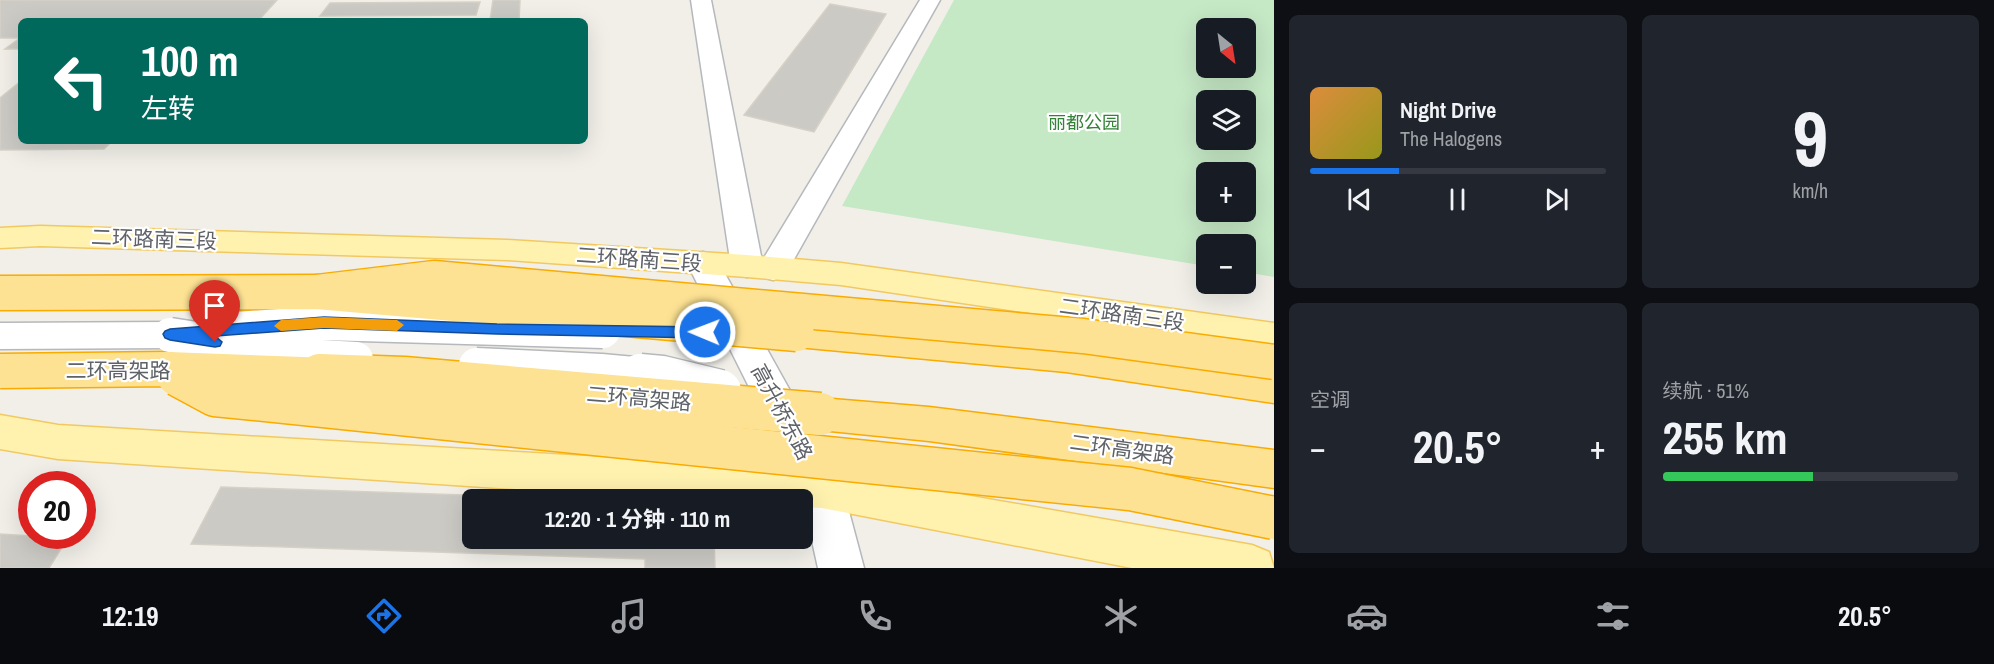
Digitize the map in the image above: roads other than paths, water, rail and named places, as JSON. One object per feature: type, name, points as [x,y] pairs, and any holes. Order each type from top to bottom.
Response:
[{"type":"highway","points":[[318,292],[434,278],[1083,336],[1274,362]]},
{"type":"highway","points":[[0,286],[56,292]]},
{"type":"highway","points":[[0,293],[318,292],[1066,358],[1274,388]]},
{"type":"highway","points":[[169,352],[215,395],[1130,489],[1274,518]]},
{"type":"highway","name":"二环高架路","points":[[0,371],[169,352],[404,378],[929,424],[1274,469]]},
{"type":"main road","name":"二环路南三段","points":[[0,238],[40,236],[495,249],[760,267],[841,274],[1274,336]]},
{"type":"main road","points":[[0,432],[58,442],[822,489],[1252,568]]},
{"type":"street","points":[[701,0],[760,267]]},
{"type":"street","points":[[760,267],[930,0]]},
{"type":"street","name":"高升桥东路","points":[[703,263],[822,489],[841,568]]},
{"type":"street","points":[[0,336],[169,352],[324,323],[497,329],[797,334]]},
{"type":"park label","name":"丽都公园","points":[[1084,122]]}]
